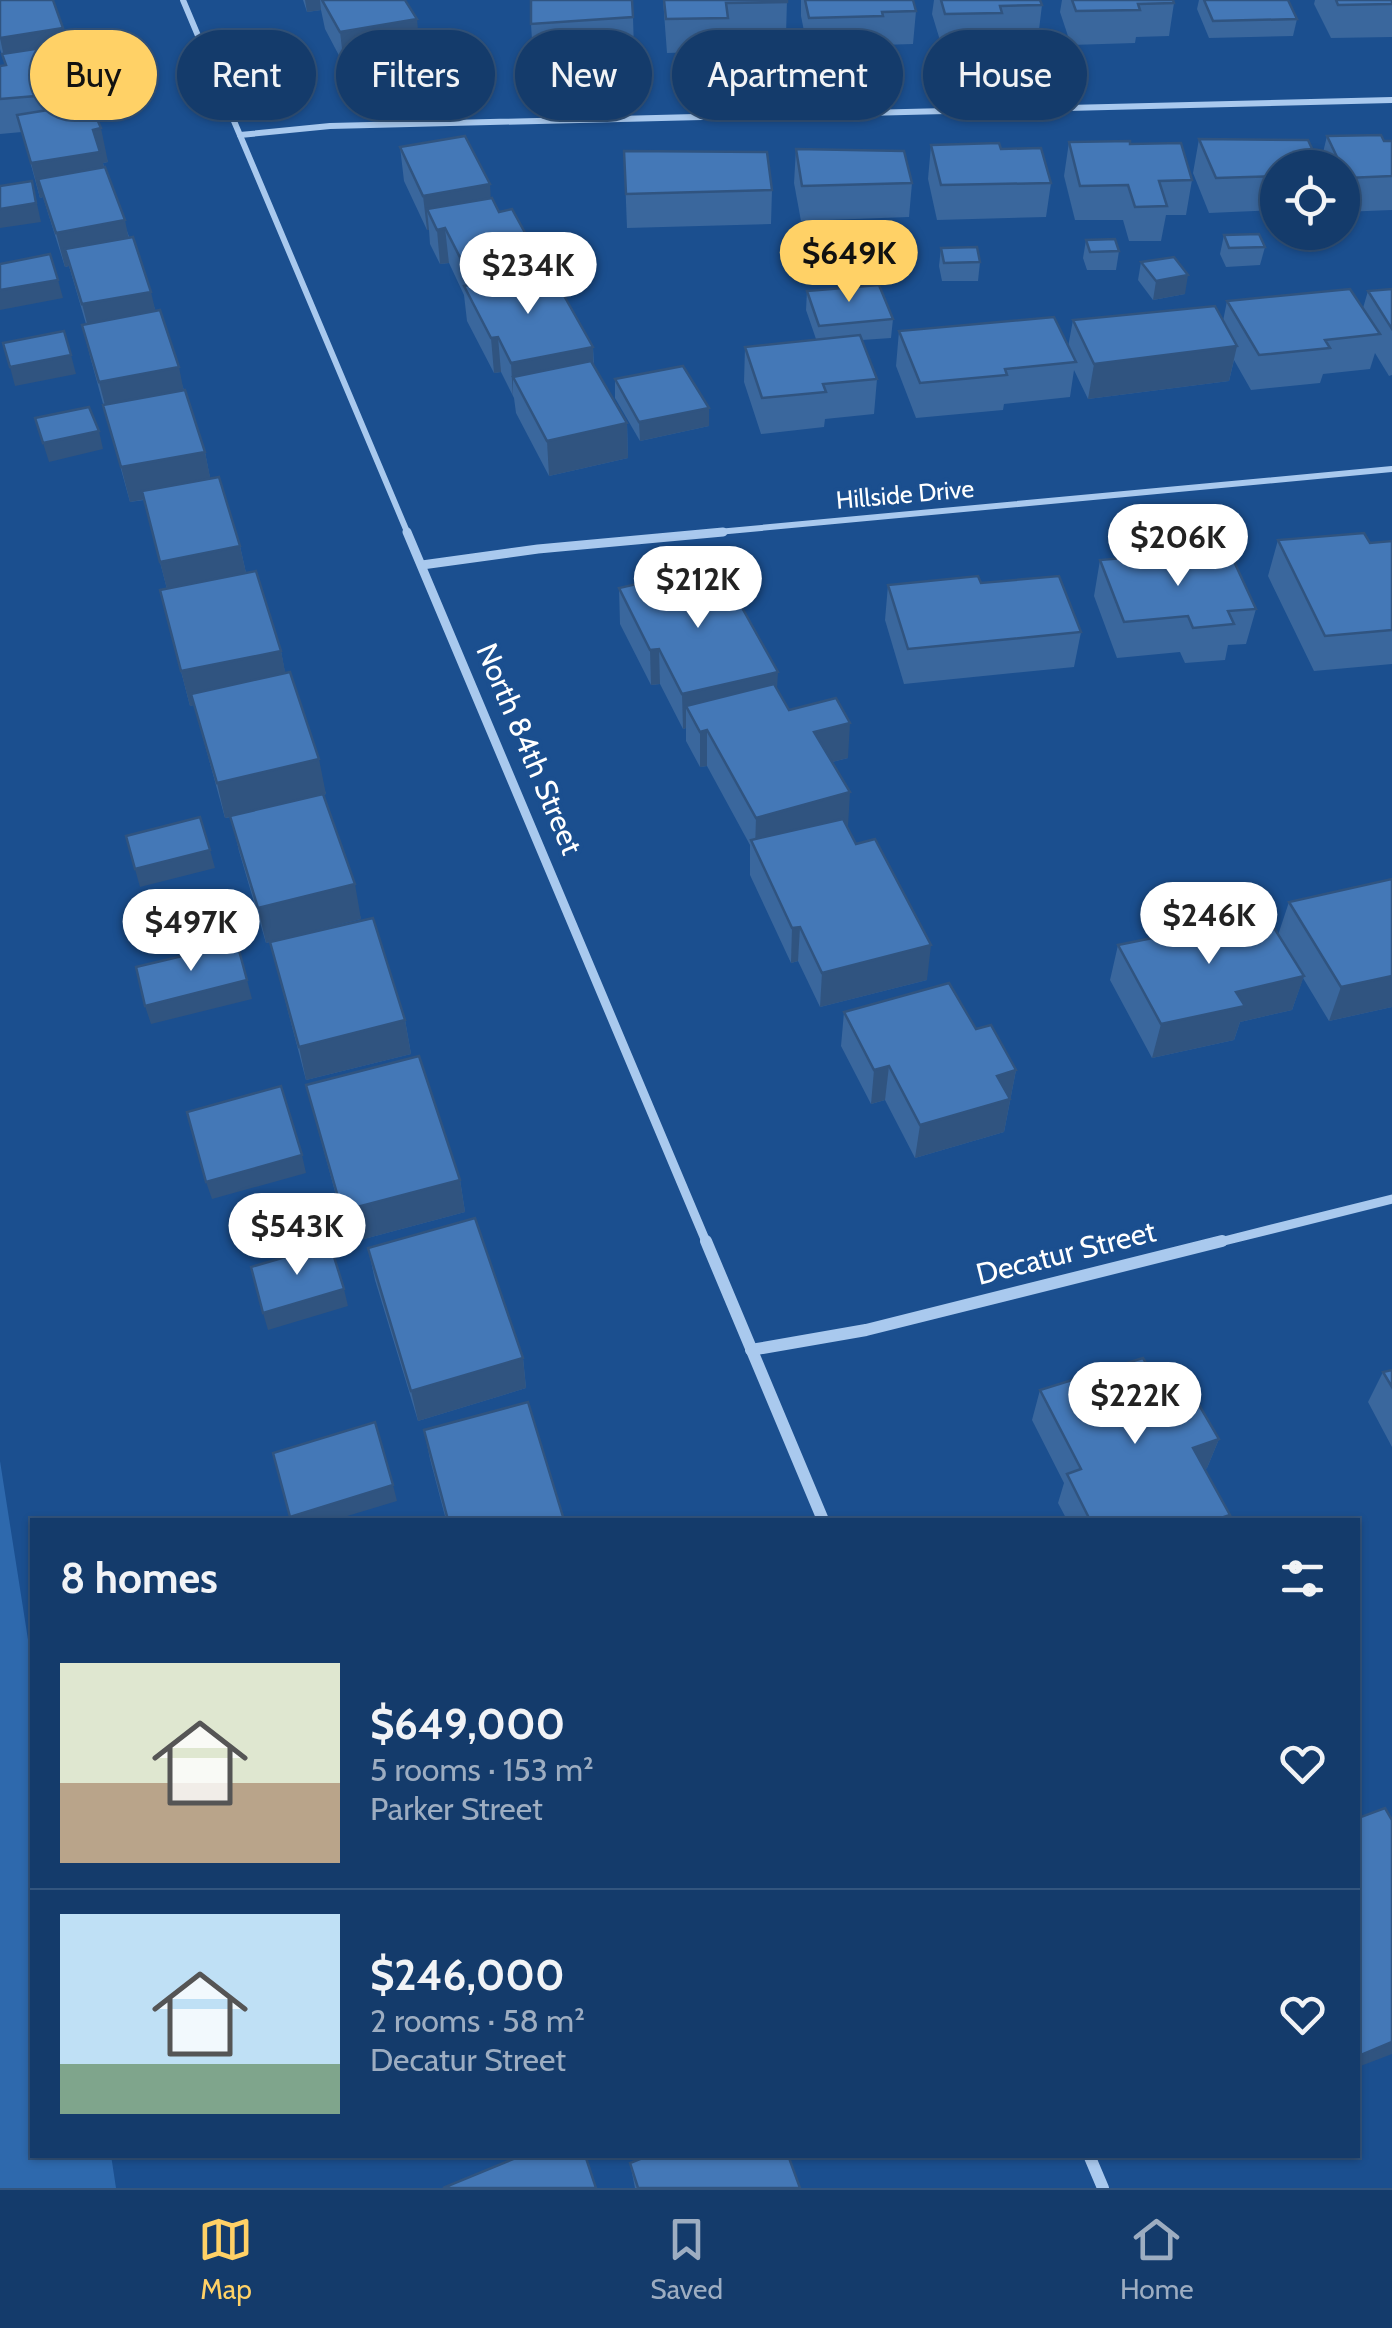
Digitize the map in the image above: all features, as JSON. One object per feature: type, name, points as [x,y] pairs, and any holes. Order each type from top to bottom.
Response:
[{"type":"street","name":"North 84th Street","points":[[183,0],[822,1518]]},
{"type":"street","points":[[240,135],[330,126],[1392,100]]},
{"type":"street","name":"Hillside Drive","points":[[422,565],[558,547],[1392,469]]},
{"type":"street","name":"Decatur Street","points":[[751,1350],[866,1330],[1392,1199]]},
{"type":"street","points":[[1090,2158],[1103,2188]]},
{"type":"shaded area","points":[[0,1461],[30,1652],[30,2158],[111,2158],[116,2188],[0,2188]]},
{"type":"building","points":[[0,0],[53,0],[63,28],[30,30],[30,33],[0,38]]},
{"type":"building","points":[[322,0],[405,0],[417,19],[352,30],[339,30]]},
{"type":"building","points":[[531,0],[632,0],[633,17],[531,24]]},
{"type":"building","points":[[664,0],[787,2],[726,3],[728,18],[666,19]]},
{"type":"building","points":[[805,0],[913,0],[916,11],[809,18]]},
{"type":"building","points":[[941,0],[1040,0],[1042,5],[1000,6],[1002,13],[945,14]]},
{"type":"building","points":[[1072,0],[1174,3],[1138,4],[1140,10],[1076,11]]},
{"type":"building","points":[[1204,0],[1288,0],[1297,19],[1213,21]]},
{"type":"building","points":[[1336,0],[1392,0],[1392,4],[1338,5]]},
{"type":"building","points":[[30,50],[30,96],[0,99],[0,66],[6,65],[2,54]]},
{"type":"building","points":[[30,113],[30,120],[97,120],[101,128],[93,130],[100,152],[31,163],[17,115]]},
{"type":"building","points":[[1381,135],[1384,141],[1392,141],[1392,176],[1360,177],[1360,150],[1334,150],[1327,136]]},
{"type":"building","points":[[465,136],[490,184],[423,196],[400,147]]},
{"type":"building","points":[[1199,139],[1308,140],[1313,150],[1260,150],[1260,177],[1216,178]]},
{"type":"building","points":[[1069,142],[1181,143],[1192,180],[1159,181],[1167,206],[1135,207],[1128,185],[1080,186]]},
{"type":"building","points":[[999,143],[1001,149],[1041,148],[1051,183],[941,185],[931,145]]},
{"type":"building","points":[[796,149],[904,151],[912,183],[802,186]]},
{"type":"building","points":[[624,151],[767,152],[772,190],[626,194]]},
{"type":"building","points":[[105,167],[125,220],[56,233],[38,179]]},
{"type":"building","points":[[32,181],[36,203],[0,209],[0,186]]},
{"type":"building","points":[[492,198],[499,212],[512,209],[541,262],[469,275],[445,228],[437,230],[427,209]]},
{"type":"building","points":[[1259,234],[1260,247],[1229,248],[1224,235]]},
{"type":"building","points":[[133,237],[151,292],[82,304],[65,249]]},
{"type":"building","points":[[1115,239],[1119,251],[1090,252],[1086,240]]},
{"type":"building","points":[[977,247],[980,262],[944,263],[941,248]]},
{"type":"building","points":[[50,254],[58,280],[0,290],[0,264]]},
{"type":"building","points":[[1174,257],[1188,275],[1156,281],[1141,262]]},
{"type":"building","points":[[537,272],[545,287],[558,285],[593,347],[511,363],[498,337],[491,338],[464,286]]},
{"type":"building","points":[[879,285],[893,319],[819,326],[807,291]]},
{"type":"building","points":[[1350,289],[1380,334],[1325,340],[1330,348],[1259,355],[1227,301]]},
{"type":"building","points":[[1392,289],[1392,329],[1368,291]]},
{"type":"building","points":[[1215,306],[1237,346],[1094,364],[1073,320]]},
{"type":"building","points":[[160,310],[179,367],[99,382],[82,325]]},
{"type":"building","points":[[1054,317],[1076,362],[1005,369],[1007,375],[920,383],[899,331]]},
{"type":"building","points":[[64,331],[71,355],[10,367],[3,343]]},
{"type":"building","points":[[860,335],[877,379],[823,384],[826,392],[762,398],[745,347]]},
{"type":"building","points":[[591,361],[627,423],[547,441],[513,377]]},
{"type":"building","points":[[683,366],[709,408],[639,422],[615,379]]},
{"type":"building","points":[[185,390],[205,452],[121,467],[103,405]]},
{"type":"building","points":[[89,407],[99,431],[43,443],[35,418]]},
{"type":"building","points":[[219,477],[240,546],[160,562],[142,491]]},
{"type":"building","points":[[1364,533],[1370,543],[1392,541],[1392,630],[1325,636],[1278,540]]},
{"type":"building","points":[[1170,554],[1172,560],[1231,555],[1256,609],[1228,611],[1234,624],[1193,628],[1188,616],[1124,622],[1100,560]]},
{"type":"building","points":[[702,569],[714,592],[731,588],[778,672],[682,694],[659,649],[650,650],[619,588]]},
{"type":"building","points":[[256,571],[281,651],[181,671],[160,590]]},
{"type":"building","points":[[978,576],[981,583],[1059,576],[1081,632],[908,649],[888,585]]},
{"type":"building","points":[[290,672],[319,759],[217,783],[191,694]]},
{"type":"building","points":[[774,684],[789,710],[836,698],[850,723],[814,732],[850,792],[756,818],[707,730],[700,732],[686,706]]},
{"type":"building","points":[[323,794],[355,884],[258,908],[230,816]]},
{"type":"building","points":[[200,817],[210,850],[135,869],[126,836]]},
{"type":"building","points":[[843,819],[856,844],[875,839],[931,945],[822,973],[800,927],[792,928],[751,840]]},
{"type":"building","points":[[1392,879],[1392,976],[1341,987],[1289,902]]},
{"type":"building","points":[[1266,915],[1304,976],[1236,992],[1245,1006],[1161,1024],[1118,945]]},
{"type":"building","points":[[373,918],[405,1020],[299,1047],[270,942]]},
{"type":"building","points":[[237,943],[247,980],[145,1006],[136,967]]},
{"type":"building","points":[[949,983],[976,1029],[991,1025],[1016,1070],[997,1076],[1010,1099],[920,1125],[889,1066],[874,1070],[844,1012]]},
{"type":"building","points":[[419,1056],[460,1180],[342,1211],[306,1085]]},
{"type":"building","points":[[281,1086],[302,1155],[206,1182],[187,1112]]},
{"type":"building","points":[[475,1218],[523,1358],[411,1391],[368,1248]]},
{"type":"building","points":[[330,1244],[344,1289],[263,1313],[251,1267]]},
{"type":"building","points":[[1143,1358],[1171,1406],[1195,1398],[1219,1439],[1193,1448],[1230,1515],[1089,1518],[1067,1474],[1081,1469],[1040,1390]]},
{"type":"building","points":[[1392,1370],[1392,1387],[1383,1372]]},
{"type":"building","points":[[528,1402],[563,1518],[447,1518],[424,1430]]},
{"type":"building","points":[[375,1422],[393,1485],[290,1517],[273,1453]]},
{"type":"building","points":[[1385,1808],[1392,1820],[1392,2042],[1361,2055],[1360,2053],[1360,1817]]},
{"type":"building","points":[[516,2158],[586,2158],[596,2188],[443,2188]]},
{"type":"building","points":[[642,2158],[789,2158],[800,2188],[638,2188],[630,2163]]}]
